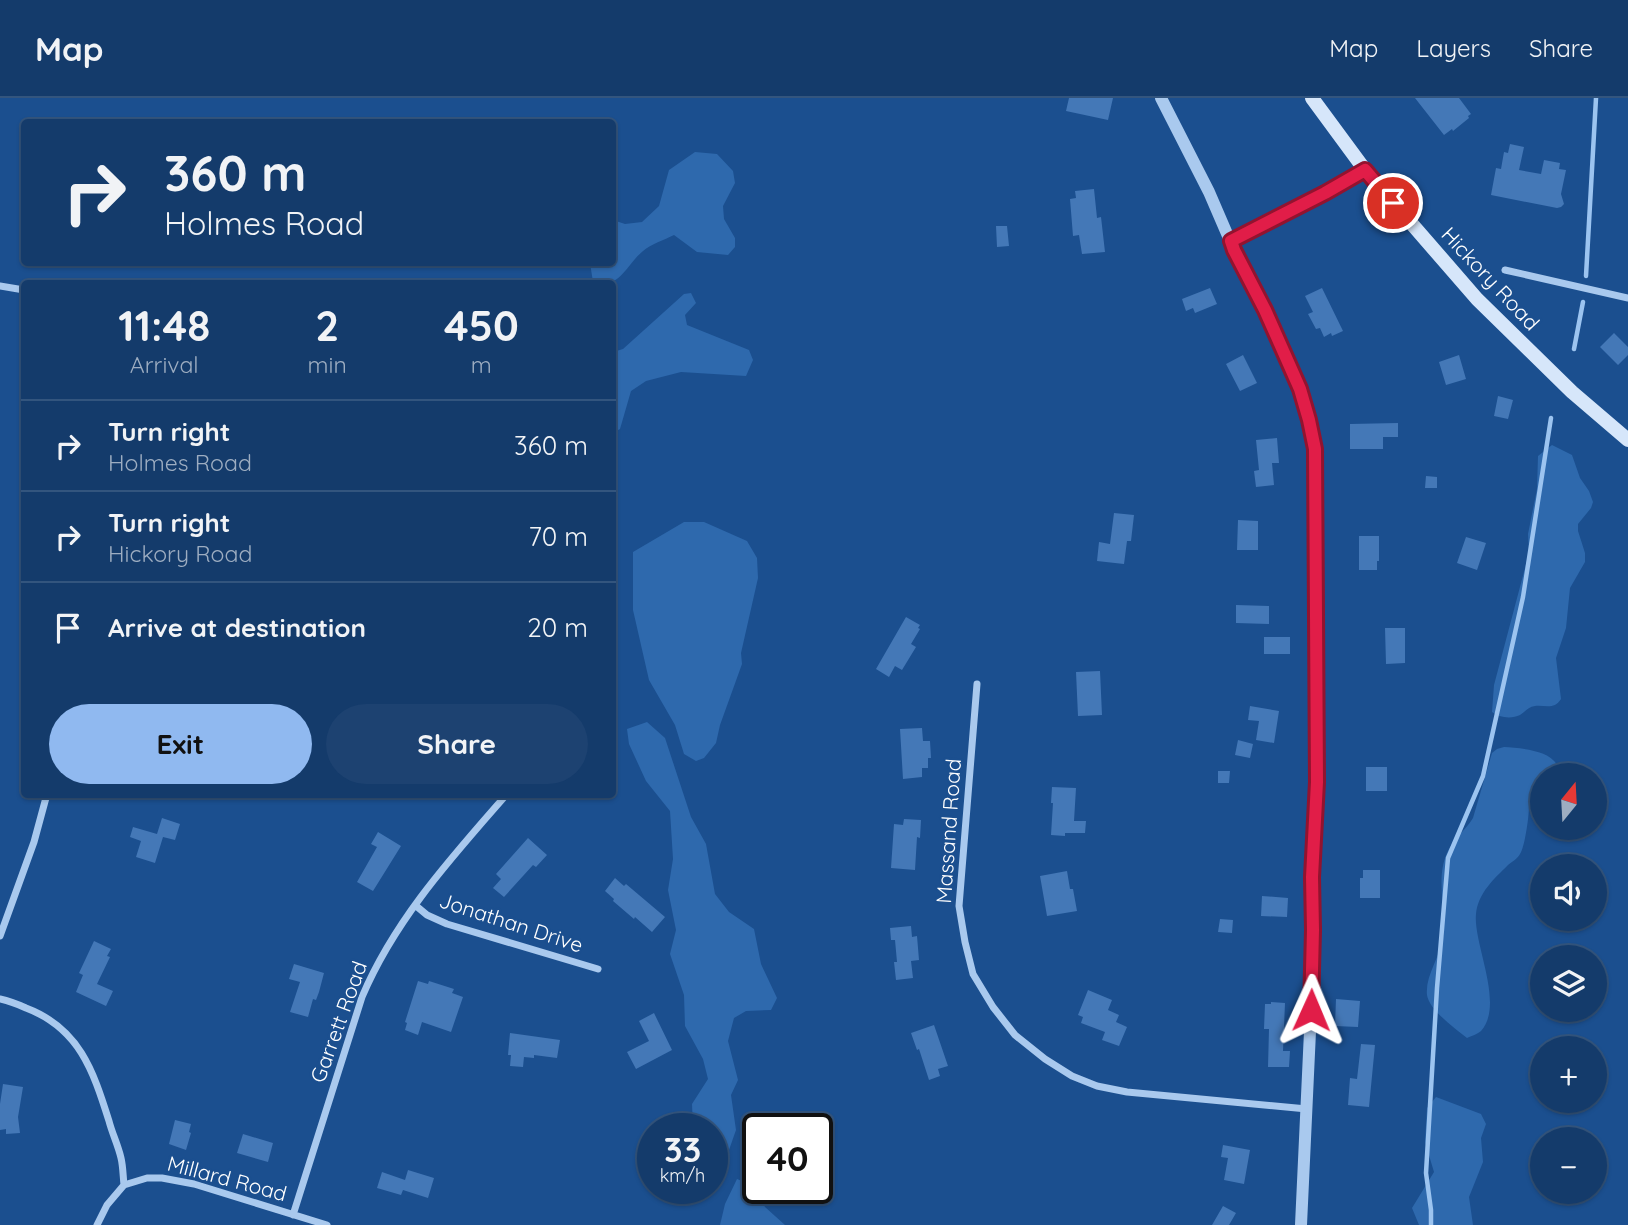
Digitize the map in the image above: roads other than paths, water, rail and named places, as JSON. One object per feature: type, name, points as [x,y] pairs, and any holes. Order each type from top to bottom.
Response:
[{"type":"main road","name":"Hickory Road","points":[[1312,98],[1365,170],[1423,239],[1493,315],[1572,392],[1628,440]]},
{"type":"street","points":[[1161,98],[1209,192],[1300,389],[1315,449],[1317,782],[1312,877],[1311,1010],[1301,1225]]},
{"type":"street","points":[[1231,241],[1365,170]]},
{"type":"street","points":[[1505,270],[1628,298]]},
{"type":"street","points":[[0,286],[21,290]]},
{"type":"street","name":"Massand Road","points":[[977,684],[959,906],[973,974],[993,1007],[1015,1035],[1045,1059],[1072,1076],[1097,1086],[1127,1092],[1307,1109]]},
{"type":"street","points":[[0,936],[31,851],[46,798]]},
{"type":"street","name":"Garrett Road","points":[[293,1215],[371,975],[390,940],[433,880],[504,798]]},
{"type":"street","name":"Jonathan Drive","points":[[415,905],[427,915],[447,924],[598,969]]},
{"type":"street","points":[[0,999],[43,1014],[66,1032],[94,1076],[122,1160],[124,1185],[107,1205],[97,1225]]},
{"type":"street","name":"Millard Road","points":[[124,1185],[147,1178],[194,1184],[327,1225]]},
{"type":"waterway","points":[[1586,276],[1596,98]]},
{"type":"waterway","points":[[1574,349],[1583,302]]},
{"type":"waterway","points":[[1431,1225],[1426,1173],[1448,858],[1483,776],[1523,597],[1551,418]]}]
